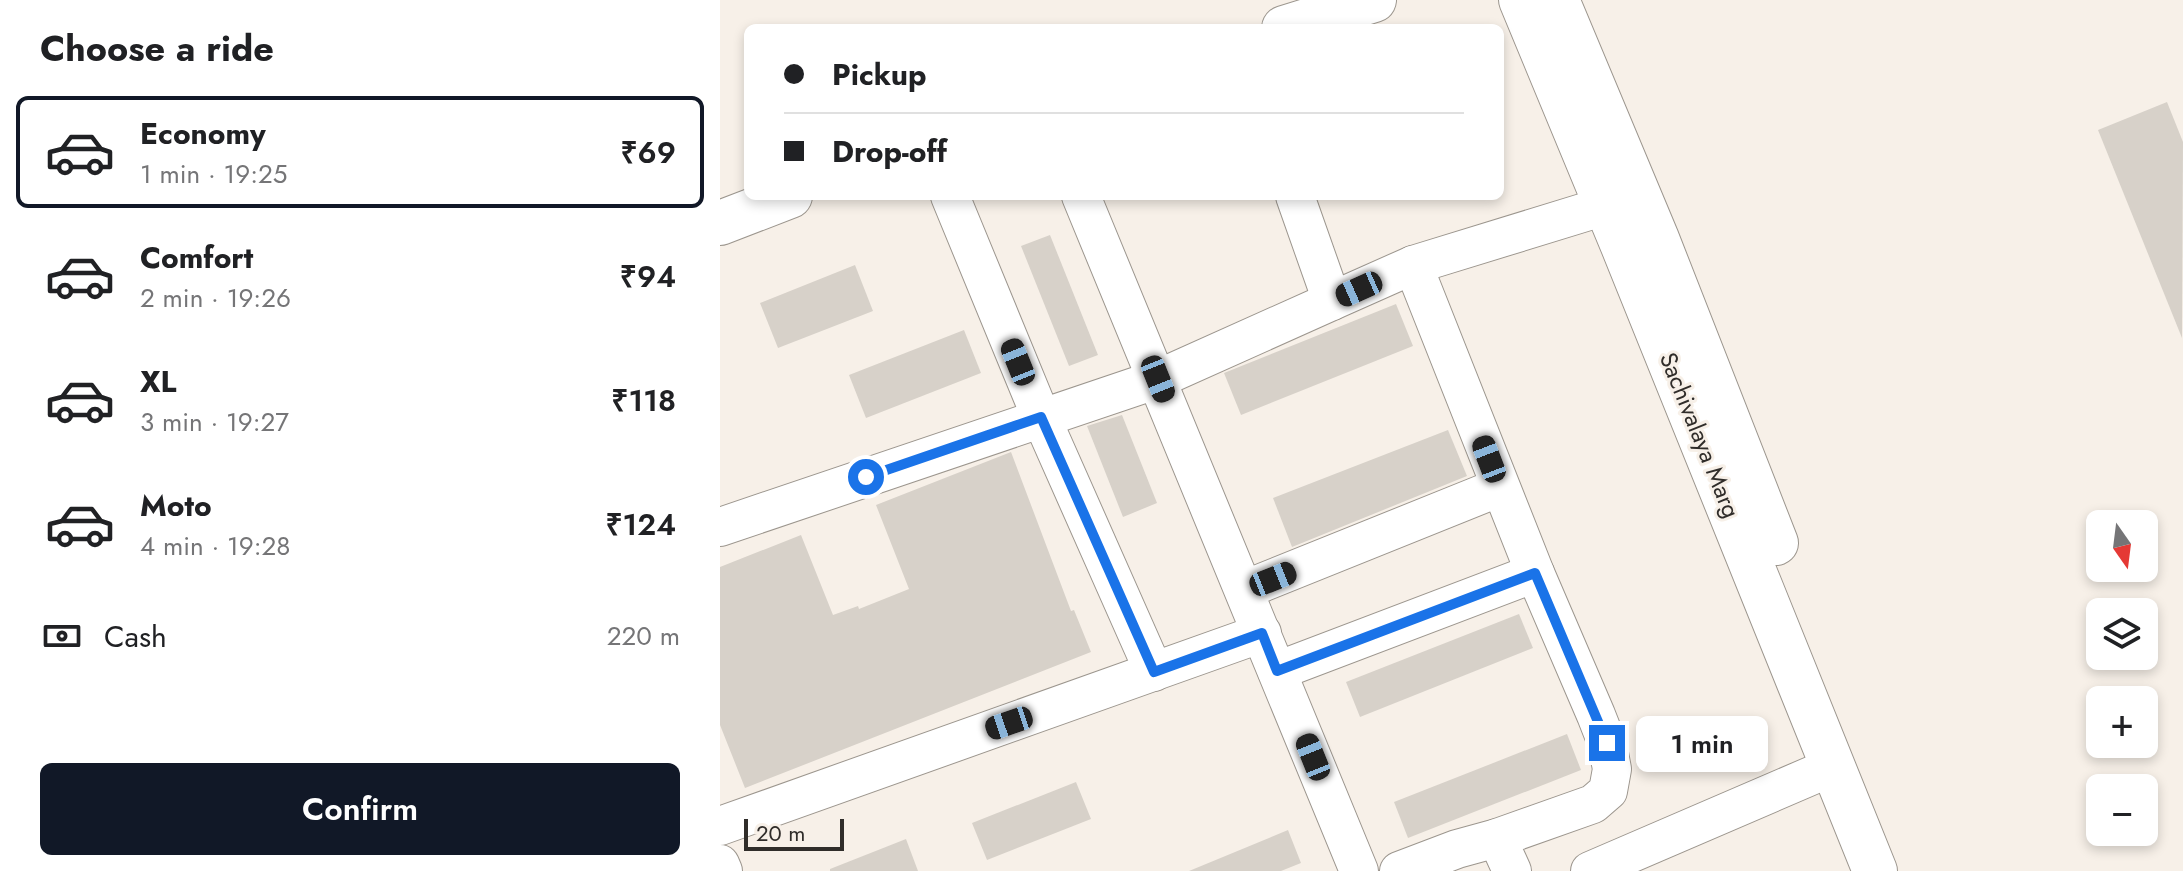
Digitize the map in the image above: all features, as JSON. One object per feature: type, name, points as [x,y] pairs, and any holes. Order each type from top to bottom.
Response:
[{"type":"main road","points":[[1297,24],[1374,0]]},
{"type":"main road","name":"Sachivalaya Marg","points":[[1521,0],[1875,871]]},
{"type":"main road","name":"Sachivalaya Marg","points":[[1557,0],[1657,239],[1907,871]]},
{"type":"main road","points":[[720,223],[780,200]]},
{"type":"street","points":[[952,200],[1041,417],[1154,672]]},
{"type":"street","points":[[1083,200],[1359,871]]},
{"type":"street","points":[[1296,200],[1332,301]]},
{"type":"street","points":[[720,527],[1158,379],[1413,265],[1605,206]]},
{"type":"street","points":[[1399,871],[1457,849],[1505,855],[1593,804],[1608,791],[1612,769],[1607,743],[1596,715],[1500,487],[1413,265]]},
{"type":"street","points":[[1244,590],[1500,487]]},
{"type":"street","points":[[1277,671],[1535,573]]},
{"type":"street","points":[[720,826],[1262,633]]},
{"type":"street","points":[[1590,871],[1834,766]]},
{"type":"street","points":[[720,864],[723,871]]},
{"type":"building","points":[[2167,102],[2183,142],[2182,338],[2098,130]]},
{"type":"building","points":[[1050,235],[1098,355],[1069,366],[1021,246]]},
{"type":"building","points":[[855,265],[873,311],[778,348],[760,303]]},
{"type":"building","points":[[1396,304],[1413,346],[1241,415],[1224,373]]},
{"type":"building","points":[[964,330],[981,373],[866,418],[849,375]]},
{"type":"building","points":[[1122,415],[1157,503],[1123,517],[1087,426]]},
{"type":"building","points":[[1448,430],[1467,476],[1292,547],[1273,498]]},
{"type":"building","points":[[1011,452],[1071,611],[1074,610],[1091,652],[745,788],[720,725],[720,567],[801,535],[833,615],[858,606],[859,609],[909,589],[876,505]]},
{"type":"building","points":[[1519,614],[1533,648],[1360,717],[1346,682]]},
{"type":"building","points":[[1567,734],[1581,770],[1408,838],[1394,802]]},
{"type":"building","points":[[1076,782],[1091,819],[987,860],[972,823]]},
{"type":"building","points":[[1288,830],[1301,863],[1281,871],[1189,871]]},
{"type":"building","points":[[906,839],[918,871],[830,871],[830,869]]},
{"type":"route","points":[[866,477],[1041,417],[1154,672],[1262,633],[1277,671],[1535,573],[1607,743]]}]
